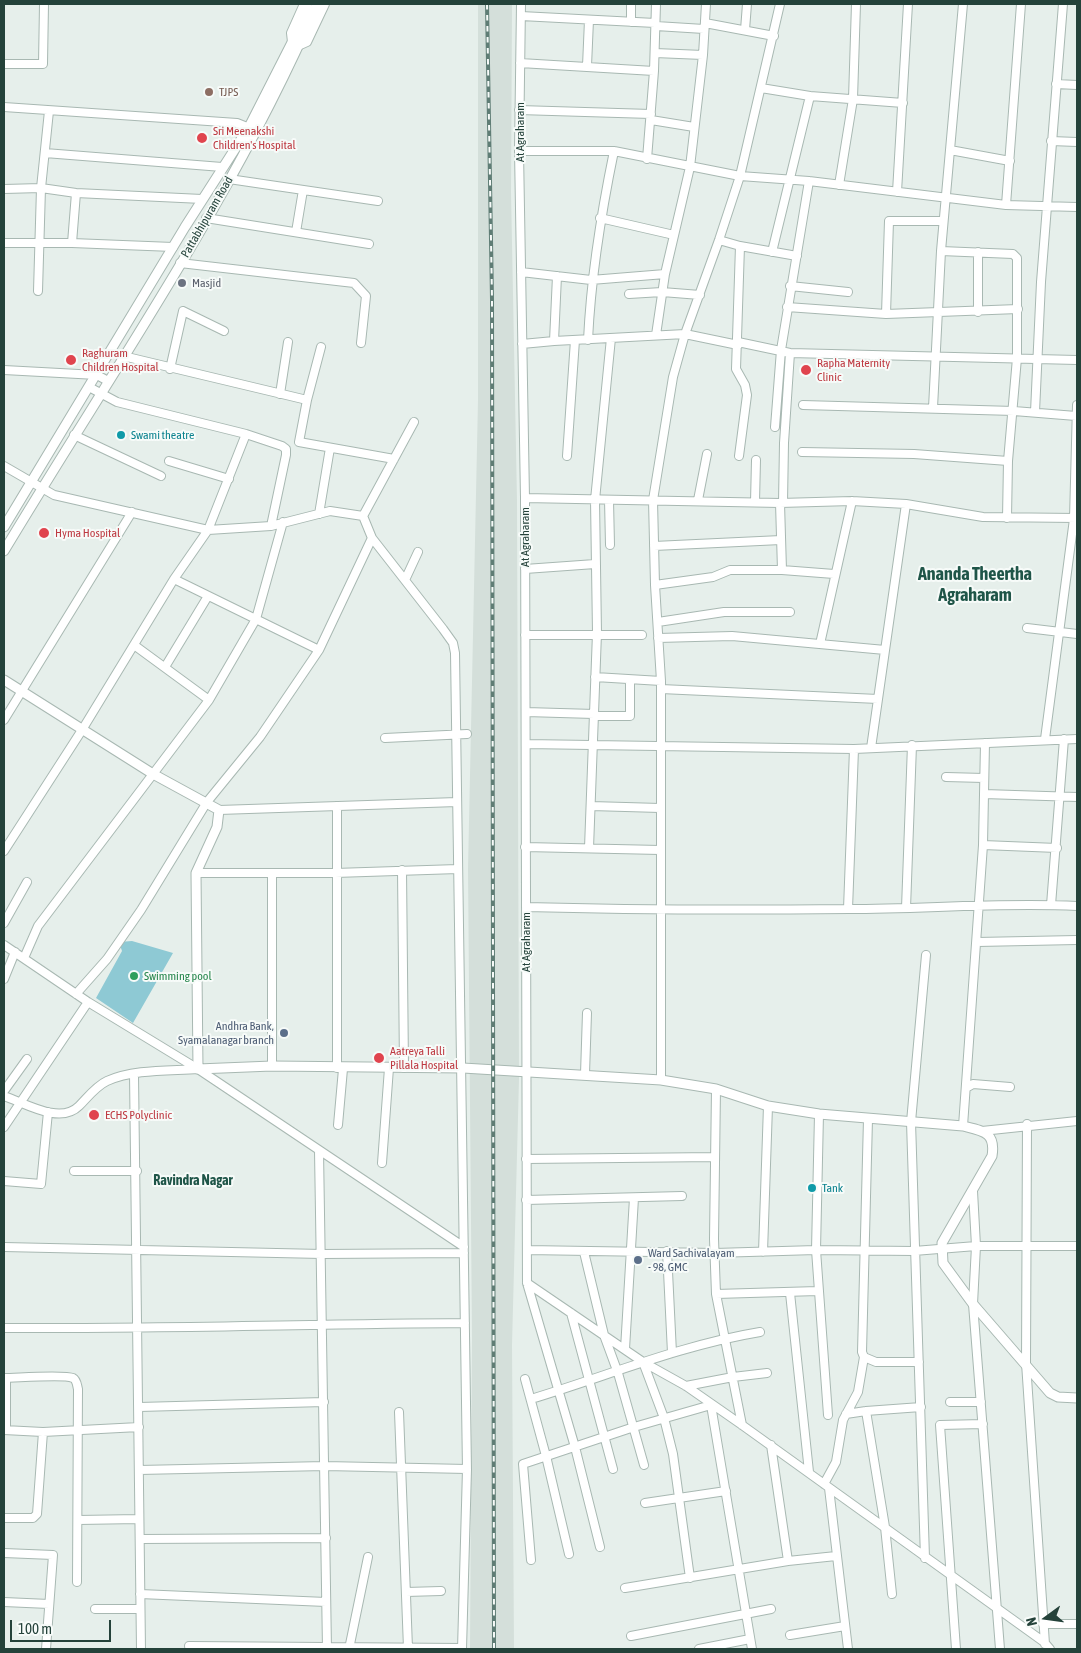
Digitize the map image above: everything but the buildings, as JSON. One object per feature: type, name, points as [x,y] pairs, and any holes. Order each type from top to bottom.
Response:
[{"type":"street","points":[[4,64],[43,64],[44,4]]},
{"type":"street","points":[[304,4],[291,33],[295,44],[307,42],[325,4]]},
{"type":"street","name":"Pattabhipuram Road","points":[[305,24],[311,4]]},
{"type":"street","name":"Pattabhipuram Road","points":[[4,551],[230,179],[295,44],[317,4]]},
{"type":"street","name":"At Agraharam","points":[[521,4],[519,152],[525,498],[527,1283],[557,1391],[575,1447],[600,1547]]},
{"type":"street","points":[[631,4],[631,22]]},
{"type":"street","points":[[647,159],[654,71],[656,4]]},
{"type":"street","points":[[656,335],[665,274],[690,167],[703,55],[706,4]]},
{"type":"street","points":[[745,30],[746,4]]},
{"type":"street","points":[[661,1080],[660,808],[662,685],[655,585],[653,500],[673,376],[685,334],[740,176],[780,4]]},
{"type":"street","points":[[839,185],[853,99],[856,4]]},
{"type":"street","points":[[897,192],[908,4]]},
{"type":"street","points":[[933,408],[943,221],[963,4]]},
{"type":"street","points":[[1006,205],[1021,4]]},
{"type":"street","points":[[1035,412],[1036,358],[1051,141],[1063,4]]},
{"type":"street","points":[[521,16],[655,25],[704,26],[745,30],[774,36]]},
{"type":"street","points":[[587,66],[589,20]]},
{"type":"street","points":[[655,53],[703,55]]},
{"type":"street","points":[[520,63],[654,71]]},
{"type":"street","points":[[1056,84],[1077,86]]},
{"type":"street","points":[[761,88],[810,96],[903,103]]},
{"type":"street","points":[[772,252],[810,96]]},
{"type":"street","points":[[4,107],[237,123],[253,130]]},
{"type":"street","points":[[519,110],[651,117],[694,127]]},
{"type":"street","points":[[38,291],[41,188],[49,111]]},
{"type":"street","name":"Pattabhipuram Road","points":[[4,527],[222,167],[253,130]]},
{"type":"street","points":[[1051,141],[1077,142]]},
{"type":"street","points":[[950,150],[1010,161]]},
{"type":"street","points":[[588,340],[591,280],[600,218],[614,151]]},
{"type":"street","points":[[519,152],[614,151],[740,176],[809,181],[1006,205],[1077,208]]},
{"type":"street","points":[[45,154],[222,167]]},
{"type":"street","points":[[230,179],[378,201]]},
{"type":"street","points":[[775,427],[781,350],[790,286],[797,256],[809,181]]},
{"type":"street","points":[[4,189],[41,188],[76,193],[202,199]]},
{"type":"street","points":[[296,232],[302,190]]},
{"type":"street","points":[[72,243],[76,193]]},
{"type":"street","points":[[206,218],[369,244]]},
{"type":"street","points":[[600,218],[674,235]]},
{"type":"street","points":[[886,314],[889,221],[943,221]]},
{"type":"street","points":[[719,240],[740,246],[797,256]]},
{"type":"street","points":[[4,243],[39,242],[173,247]]},
{"type":"street","points":[[739,456],[747,395],[745,385],[736,369],[740,246]]},
{"type":"street","points":[[941,250],[1015,255],[1017,262],[1017,358],[1014,411],[1008,460],[1007,518]]},
{"type":"street","points":[[978,252],[978,312]]},
{"type":"street","points":[[180,264],[354,283],[366,296],[361,343]]},
{"type":"street","points":[[521,272],[591,280],[665,274]]},
{"type":"street","points":[[554,341],[557,276]]},
{"type":"street","points":[[790,286],[848,292]]},
{"type":"street","points":[[629,294],[662,292],[700,295]]},
{"type":"street","points":[[787,307],[886,314],[1018,309]]},
{"type":"street","points":[[170,369],[183,311],[224,331]]},
{"type":"street","points":[[522,344],[685,334],[781,350],[790,354],[1077,360]]},
{"type":"street","points":[[589,848],[595,744],[594,715],[597,633],[595,500],[611,338]]},
{"type":"street","points":[[567,456],[575,340]]},
{"type":"street","points":[[280,394],[288,342]]},
{"type":"street","points":[[321,347],[307,400],[300,442],[394,460]]},
{"type":"street","points":[[782,570],[781,503],[790,354]]},
{"type":"street","points":[[123,356],[170,369],[307,400]]},
{"type":"street","points":[[4,370],[97,375],[108,381]]},
{"type":"street","points":[[89,387],[117,402],[246,434],[286,449],[271,526]]},
{"type":"street","points":[[803,405],[1077,412]]},
{"type":"street","points":[[1045,739],[1076,518],[1077,405]]},
{"type":"street","points":[[363,516],[414,422]]},
{"type":"street","points":[[4,851],[82,730],[174,579],[208,530],[246,434]]},
{"type":"street","points":[[74,435],[161,476]]},
{"type":"street","points":[[319,514],[330,448]]},
{"type":"street","points":[[802,452],[914,454],[1008,460]]},
{"type":"street","points":[[698,500],[707,454]]},
{"type":"street","points":[[755,502],[756,460]]},
{"type":"street","points":[[168,461],[229,478]]},
{"type":"street","points":[[4,466],[54,495],[208,530],[271,526],[330,510],[363,516]]},
{"type":"street","points":[[525,498],[781,503],[852,501],[906,504],[960,514],[1007,518],[1076,518]]},
{"type":"street","points":[[609,500],[610,545]]},
{"type":"street","points":[[820,644],[834,574],[852,501]]},
{"type":"street","points":[[871,748],[906,504]]},
{"type":"street","points":[[4,720],[132,512]]},
{"type":"street","points":[[189,1646],[462,1649],[467,1469],[455,653],[453,643],[372,538],[363,516]]},
{"type":"street","points":[[24,958],[38,926],[209,700],[256,619],[283,522]]},
{"type":"street","points":[[76,994],[107,959],[141,910],[207,802],[260,737],[319,650],[372,538]]},
{"type":"street","points":[[654,546],[781,540]]},
{"type":"street","points":[[405,580],[418,552]]},
{"type":"street","points":[[525,569],[595,564]]},
{"type":"street","points":[[655,585],[713,577],[730,570],[782,570],[834,574]]},
{"type":"street","points":[[174,579],[319,650]]},
{"type":"street","points":[[165,667],[208,596]]},
{"type":"street","points":[[658,622],[724,612],[790,612]]},
{"type":"street","points":[[1027,628],[1077,634]]},
{"type":"street","points":[[525,635],[597,633],[642,635]]},
{"type":"street","points":[[658,638],[732,636],[885,650]]},
{"type":"street","points":[[134,645],[209,700]]},
{"type":"street","points":[[595,677],[662,685],[878,699]]},
{"type":"street","points":[[4,680],[153,774],[219,810],[457,802]]},
{"type":"street","points":[[526,712],[630,716],[630,680]]},
{"type":"street","points":[[385,738],[467,734]]},
{"type":"street","points":[[1051,905],[1057,848],[1064,739]]},
{"type":"street","points":[[526,744],[854,749],[1077,739]]},
{"type":"street","points":[[963,1126],[983,846],[985,743]]},
{"type":"street","points":[[906,908],[912,746]]},
{"type":"street","points":[[848,909],[854,749]]},
{"type":"street","points":[[946,777],[984,778]]},
{"type":"street","points":[[984,794],[1077,797]]},
{"type":"street","points":[[337,806],[335,873],[340,1069],[338,1126]]},
{"type":"street","points":[[591,806],[660,808]]},
{"type":"street","points":[[198,1068],[196,873],[217,827],[219,810]]},
{"type":"street","points":[[983,846],[1057,848]]},
{"type":"street","points":[[525,847],[660,850]]},
{"type":"street","points":[[196,873],[335,873],[458,869]]},
{"type":"street","points":[[402,870],[404,1068]]},
{"type":"street","points":[[272,873],[272,1066]]},
{"type":"street","points":[[4,923],[27,882]]},
{"type":"street","points":[[526,907],[660,910],[906,908],[978,904],[1077,906]]},
{"type":"street","points":[[977,942],[1077,940]]},
{"type":"street","points":[[4,945],[88,1002],[198,1068],[464,1250]]},
{"type":"street","points":[[4,979],[15,952]]},
{"type":"street","points":[[925,1558],[914,1251],[912,1122],[926,955]]},
{"type":"street","points":[[4,1127],[88,1002]]},
{"type":"street","points":[[585,1074],[587,1013]]},
{"type":"street","points":[[4,1091],[27,1059]]},
{"type":"street","points":[[4,1096],[48,1112],[65,1114],[74,1111],[99,1086],[107,1081],[134,1074],[198,1068],[272,1066],[340,1069],[462,1068],[525,1070],[661,1080],[716,1089],[768,1106],[818,1114],[963,1126],[982,1130],[1027,1124],[1077,1121]]},
{"type":"street","points":[[382,1163],[389,1068]]},
{"type":"street","points":[[134,1074],[137,1171],[141,1649]]},
{"type":"street","points":[[966,1088],[973,1084],[1010,1087]]},
{"type":"street","points":[[716,1089],[716,1294],[742,1425]]},
{"type":"street","points":[[763,1252],[768,1106]]},
{"type":"street","points":[[4,1181],[40,1184],[48,1112]]},
{"type":"street","points":[[818,1114],[816,1250],[828,1414]]},
{"type":"street","points":[[867,1359],[862,1352],[868,1119]]},
{"type":"street","points":[[1027,1124],[1028,1245],[1026,1363],[1045,1646]]},
{"type":"street","points":[[982,1130],[991,1138],[994,1146],[992,1156],[942,1243],[941,1250],[946,1268],[973,1304],[1054,1395],[1077,1398]]},
{"type":"street","points":[[320,1151],[326,1466],[327,1649]]},
{"type":"street","points":[[526,1159],[716,1157]]},
{"type":"street","points":[[74,1171],[137,1171]]},
{"type":"street","points":[[973,1190],[976,1246],[973,1304],[1000,1649]]},
{"type":"street","points":[[526,1200],[682,1196]]},
{"type":"street","points":[[625,1349],[634,1198]]},
{"type":"street","points":[[527,1250],[584,1252],[632,1250],[715,1253],[816,1250],[914,1251],[976,1246],[1077,1246]]},
{"type":"street","points":[[4,1247],[322,1254],[464,1250]]},
{"type":"street","points":[[667,1251],[672,1353]]},
{"type":"street","points":[[584,1252],[604,1335],[618,1372],[644,1465]]},
{"type":"street","points":[[527,1283],[643,1362],[686,1386],[771,1445],[925,1558],[996,1606],[1050,1649]]},
{"type":"street","points":[[716,1294],[818,1291]]},
{"type":"street","points":[[790,1293],[809,1472]]},
{"type":"street","points":[[571,1313],[613,1469]]},
{"type":"street","points":[[4,1328],[137,1329],[322,1324],[465,1323]]},
{"type":"street","points":[[531,1399],[672,1353],[725,1338],[760,1332]]},
{"type":"street","points":[[867,1359],[919,1362]]},
{"type":"street","points":[[848,1649],[836,1556],[824,1484],[836,1462],[843,1420],[858,1392],[867,1359]]},
{"type":"street","points":[[643,1362],[664,1418],[673,1454],[690,1578]]},
{"type":"street","points":[[686,1386],[767,1373]]},
{"type":"street","points":[[78,1582],[78,1431],[78,1389],[73,1378],[5,1378],[5,1430],[43,1432],[78,1431],[139,1427]]},
{"type":"street","points":[[524,1379],[546,1456],[569,1554]]},
{"type":"street","points":[[139,1407],[324,1402]]},
{"type":"street","points":[[950,1402],[981,1402]]},
{"type":"street","points":[[531,1560],[523,1464],[634,1427],[711,1405]]},
{"type":"street","points":[[711,1405],[752,1649]]},
{"type":"street","points":[[846,1414],[921,1407]]},
{"type":"street","points":[[866,1411],[884,1527],[892,1594]]},
{"type":"street","points":[[399,1412],[408,1648]]},
{"type":"street","points":[[956,1649],[940,1425],[983,1424]]},
{"type":"street","points":[[4,1518],[33,1518],[38,1514],[43,1432]]},
{"type":"street","points":[[771,1445],[788,1561]]},
{"type":"street","points":[[139,1470],[326,1466],[467,1469]]},
{"type":"street","points":[[645,1503],[726,1491]]},
{"type":"street","points":[[78,1520],[140,1519]]},
{"type":"street","points":[[140,1539],[326,1538]]},
{"type":"street","points":[[4,1553],[52,1555],[46,1649]]},
{"type":"street","points":[[625,1588],[788,1561],[836,1556]]},
{"type":"street","points":[[349,1649],[368,1557]]},
{"type":"street","points":[[406,1592],[441,1591]]},
{"type":"street","points":[[140,1594],[326,1602]]},
{"type":"street","points":[[4,1602],[49,1604]]},
{"type":"street","points":[[94,1609],[140,1609]]},
{"type":"street","points":[[631,1636],[771,1609]]},
{"type":"street","points":[[1043,1624],[1077,1624]]},
{"type":"street","points":[[790,1635],[845,1626]]},
{"type":"street","points":[[699,1649],[750,1639]]},
{"type":"shaded area","points":[[478,4],[512,4],[511,192],[517,500],[519,1079],[512,1345],[514,1649],[470,1649],[472,1338],[468,869],[478,400]]},
{"type":"water","name":"Swimming pool","points":[[132,941],[173,953],[133,1023],[96,998],[122,951],[119,942]]},
{"type":"railway","points":[[487,4],[492,299],[494,1649]]},
{"type":"place","name":"TJPS","points":[[209,92]]},
{"type":"place","name":"Sri Meenakshi Children's Hospital","points":[[202,138]]},
{"type":"place","name":"Masjid","points":[[182,283]]},
{"type":"place","name":"Raghuram Children Hospital","points":[[71,360]]},
{"type":"place","name":"Rapha Maternity Clinic","points":[[806,370]]},
{"type":"place","name":"Swami theatre","points":[[121,435]]},
{"type":"place","name":"Hyma Hospital","points":[[44,533]]},
{"type":"place","name":"Swimming pool","points":[[134,976]]},
{"type":"place","name":"Andhra Bank, Syamalanagar branch","points":[[284,1033]]},
{"type":"place","name":"Aatreya Talli Pillala Hospital","points":[[379,1058]]},
{"type":"place","name":"ECHS Polyclinic","points":[[94,1115]]},
{"type":"place","name":"Tank","points":[[812,1188]]},
{"type":"place","name":"Ward Sachivalayam - 98, GMC","points":[[638,1260]]},
{"type":"district","name":"Ananda Theertha Agraharam","points":[[975,584]]},
{"type":"district","name":"Ravindra Nagar","points":[[193,1181]]}]
